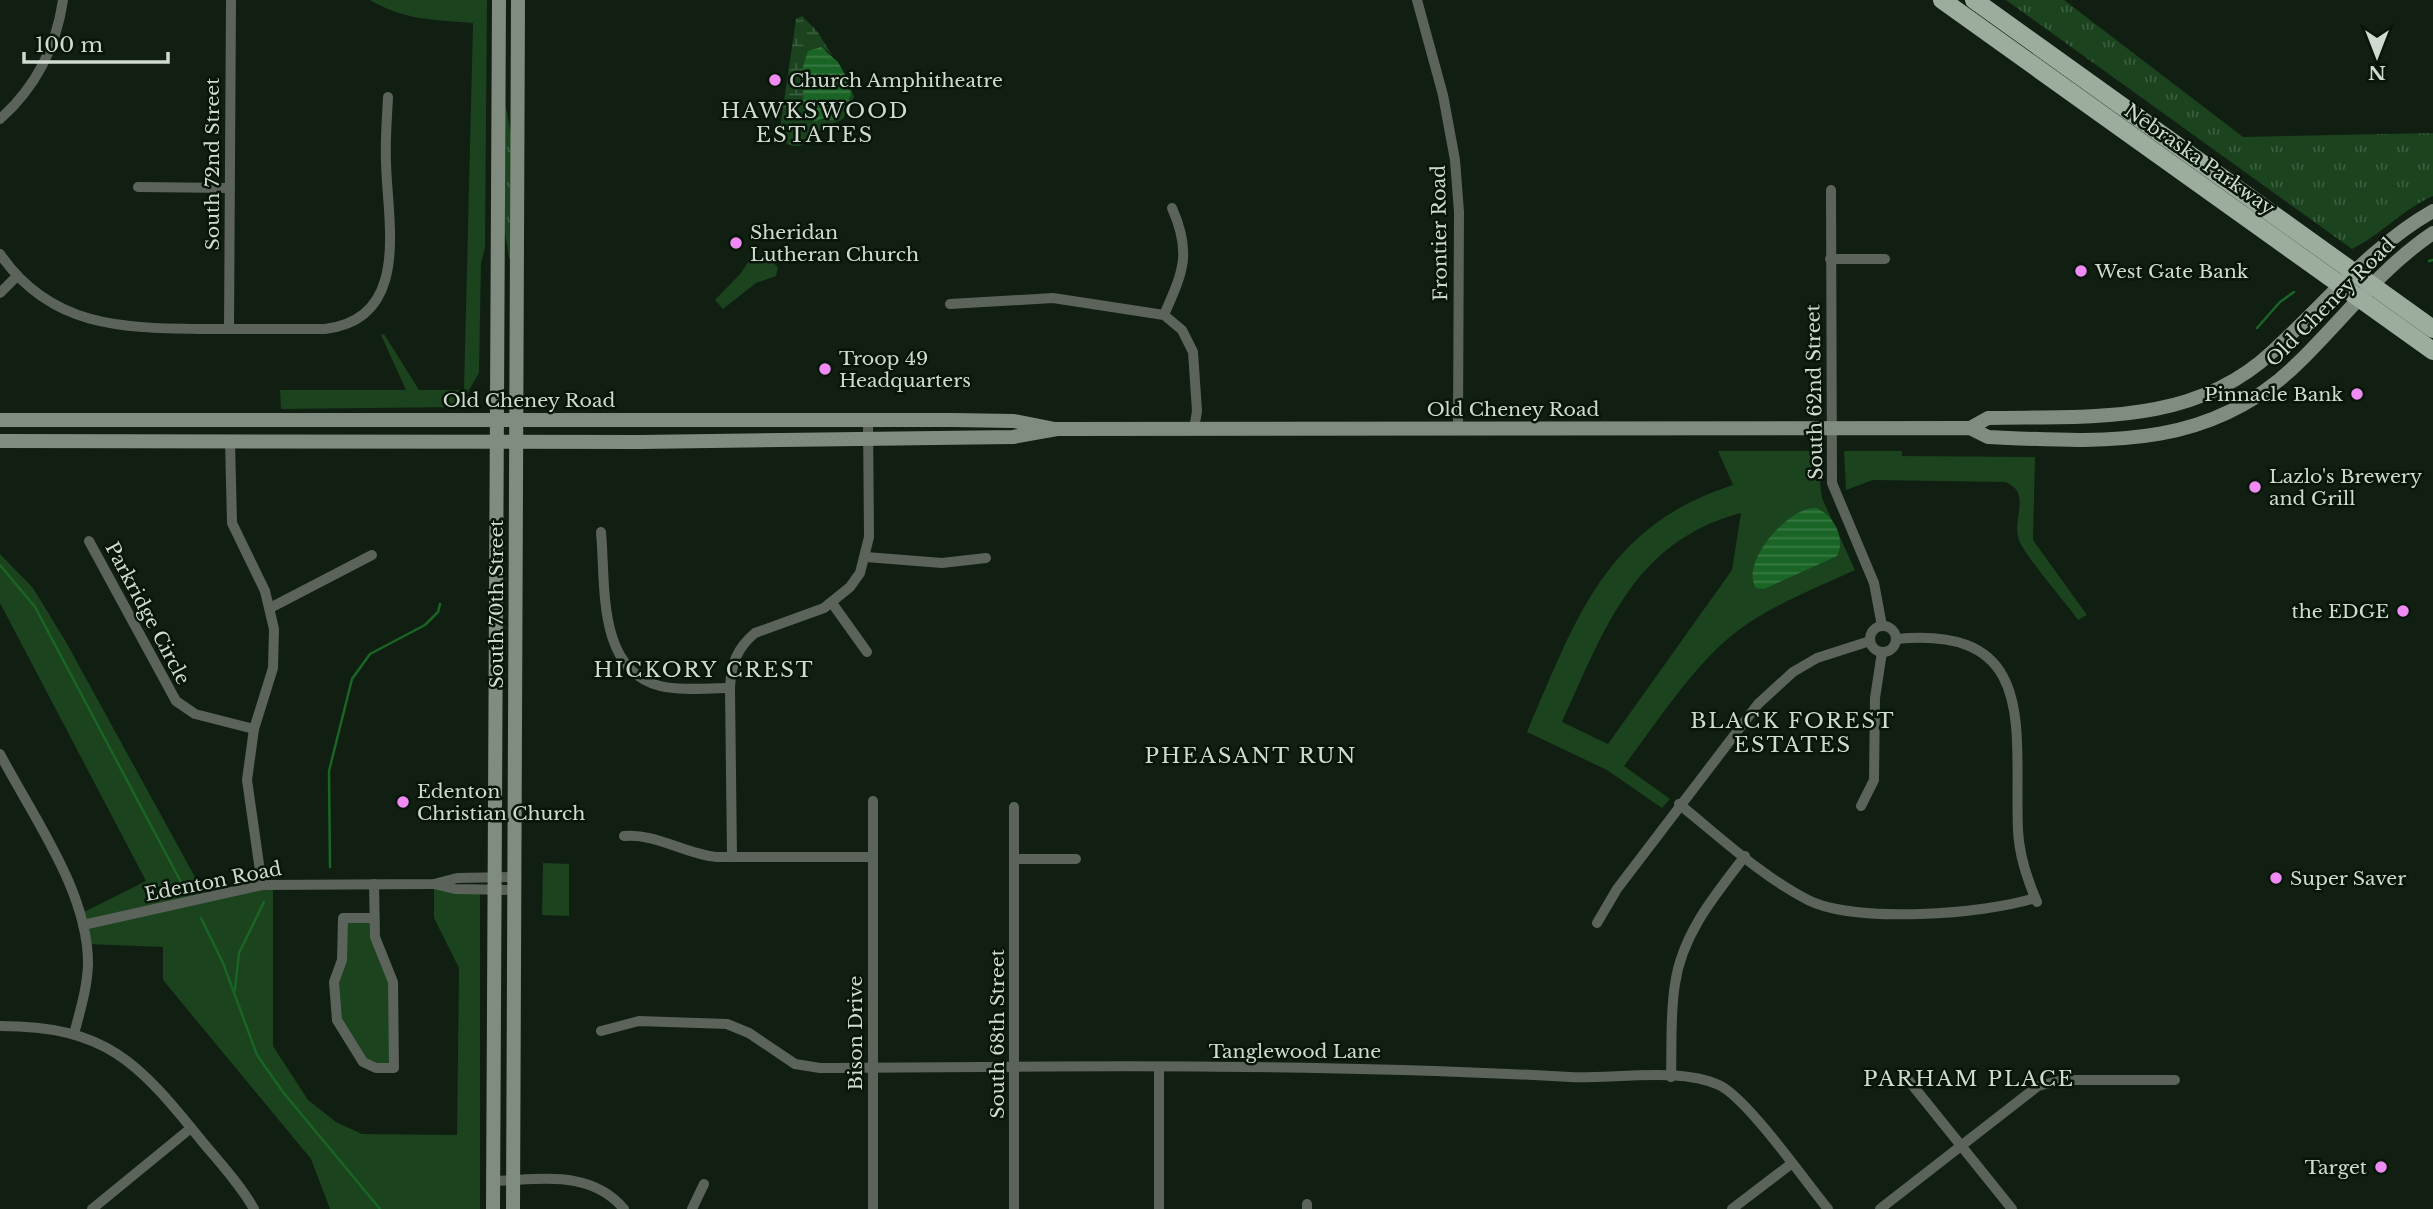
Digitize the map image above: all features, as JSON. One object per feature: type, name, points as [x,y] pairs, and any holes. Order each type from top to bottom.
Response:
[{"type":"main road","name":"South 70th Street","points":[[494,1209],[495,442],[499,0]]},
{"type":"main road","name":"South 70th Street","points":[[513,1209],[518,0]]},
{"type":"main road","name":"Nebraska Parkway","points":[[1942,0],[2342,285],[2366,292],[2433,328]]},
{"type":"main road","name":"Nebraska Parkway","points":[[1974,0],[2356,272],[2366,292],[2433,351]]},
{"type":"main road","name":"Old Cheney Road","points":[[1970,428],[1988,418],[2129,415],[2164,410],[2197,399],[2253,368],[2356,272],[2395,238],[2433,211]]},
{"type":"main road","name":"Old Cheney Road","points":[[0,420],[1014,421],[1057,429],[1970,428],[1988,437],[2119,440],[2152,437],[2198,425],[2241,406],[2278,381],[2366,292],[2433,233]]},
{"type":"main road","name":"Old Cheney Road","points":[[0,440],[515,442],[1023,437],[1057,429]]},
{"type":"street","points":[[0,120],[26,93],[48,57],[63,0]]},
{"type":"street","name":"South 72nd Street","points":[[229,329],[231,0]]},
{"type":"street","name":"Frontier Road","points":[[1417,0],[1443,95],[1455,160],[1459,212],[1458,428]]},
{"type":"street","points":[[0,254],[17,276],[57,306],[102,324],[131,328],[337,327],[358,317],[375,301],[385,275],[391,237],[386,163],[388,97]]},
{"type":"street","points":[[138,187],[230,188]]},
{"type":"street","name":"South 62nd Street","points":[[1831,190],[1830,428],[1833,489],[1871,575],[1882,625]]},
{"type":"street","points":[[1164,315],[1185,255],[1183,232],[1172,208]]},
{"type":"street","points":[[1830,259],[1885,260]]},
{"type":"street","points":[[0,293],[17,276]]},
{"type":"street","points":[[950,304],[1054,298],[1164,315],[1182,330],[1193,352],[1197,411],[1194,429]]},
{"type":"street","points":[[732,857],[730,688],[733,661],[746,641],[765,628],[808,615],[832,603],[857,578],[866,557],[868,420]]},
{"type":"street","points":[[230,441],[232,523],[261,582],[274,629],[273,667],[254,729],[249,757],[248,793],[262,886]]},
{"type":"street","points":[[601,532],[610,635],[621,660],[638,676],[660,686],[730,688]]},
{"type":"street","name":"Parkridge Circle","points":[[89,541],[176,701],[195,713],[254,729]]},
{"type":"street","points":[[270,608],[372,555]]},
{"type":"street","points":[[866,557],[942,563],[986,558]]},
{"type":"street","points":[[832,603],[867,652]]},
{"type":"street","points":[[1882,625],[1890,628],[1896,639],[1890,650],[1882,652],[1874,649],[1870,641],[1874,629],[1882,625]]},
{"type":"street","points":[[1679,804],[1775,880],[1810,901],[1853,911],[1960,912],[2037,901],[2022,865],[2018,832],[2018,726],[2011,696],[1999,671],[1977,648],[1962,641],[1896,639]]},
{"type":"street","points":[[1598,923],[1616,888],[1679,804],[1776,685],[1817,658],[1870,641]]},
{"type":"street","points":[[1861,806],[1874,780],[1875,698],[1882,652]]},
{"type":"street","points":[[0,754],[69,883],[83,925],[86,983],[74,1034]]},
{"type":"street","name":"Bison Drive","points":[[873,801],[873,1209]]},
{"type":"street","name":"South 68th Street","points":[[1014,807],[1014,1209]]},
{"type":"street","points":[[624,836],[650,839],[693,854],[732,857],[872,857]]},
{"type":"street","points":[[1671,1077],[1672,1006],[1682,956],[1704,909],[1745,856]]},
{"type":"street","points":[[1014,859],[1076,859]]},
{"type":"street","name":"Edenton Road","points":[[83,925],[262,886],[434,884],[449,879],[495,884],[515,883]]},
{"type":"street","points":[[374,884],[374,919],[374,937],[393,982],[394,1068],[376,1068],[363,1062],[335,1012],[334,982],[343,956],[343,918],[374,919]]},
{"type":"street","name":"Tanglewood Lane","points":[[601,1031],[639,1021],[727,1024],[749,1033],[794,1064],[820,1068],[1404,1068],[1585,1078],[1671,1077],[1717,1084],[1742,1102],[1791,1164]]},
{"type":"street","points":[[0,1026],[39,1027],[74,1034],[108,1048],[141,1070],[191,1128],[254,1209]]},
{"type":"street","points":[[1159,1068],[1159,1209]]},
{"type":"street","points":[[1905,1076],[2012,1209]]},
{"type":"street","points":[[1880,1209],[2028,1092],[2049,1082],[2175,1080]]},
{"type":"street","points":[[92,1209],[191,1128]]},
{"type":"street","points":[[1732,1209],[1791,1164],[1828,1209]]},
{"type":"street","points":[[493,1181],[585,1182],[606,1191],[624,1209]]},
{"type":"street","points":[[692,1209],[704,1184]]},
{"type":"green space","points":[[370,0],[487,0],[485,247],[481,263],[479,373],[459,407],[281,409],[280,390],[406,390],[381,335],[384,334],[419,390],[464,390],[473,23],[407,15]]},
{"type":"green space","points":[[2006,0],[2064,0],[2243,137],[2433,133],[2433,196],[2352,249]]},
{"type":"green space","points":[[802,16],[817,31],[832,55],[826,50],[824,120],[844,107],[851,88],[854,97],[843,119],[820,130],[804,144],[796,146],[787,144],[780,128],[796,19]]},
{"type":"green space","points":[[505,102],[511,135],[510,261],[505,234]]},
{"type":"green space","points":[[752,256],[758,261],[774,263],[778,268],[776,276],[756,283],[723,309],[715,300],[741,273]]},
{"type":"green space","points":[[1718,451],[1816,451],[1822,498],[1855,570],[1753,620],[1723,643],[1683,686],[1624,766],[1670,799],[1662,808],[1607,770],[1527,732],[1580,615],[1600,582],[1624,551],[1654,525],[1689,503],[1733,485]],"holes":[[[1741,513],[1732,570],[1608,744],[1562,722],[1609,623],[1648,567],[1673,545],[1704,526]]]},
{"type":"green space","points":[[1844,451],[1902,451],[1902,456],[2035,457],[2033,540],[2087,615],[2078,620],[2022,547],[2017,532],[2020,499],[2013,487],[2005,482],[1873,480],[1846,490]]},
{"type":"green space","points":[[0,554],[33,588],[66,642],[206,897],[273,884],[273,1046],[308,1100],[336,1122],[362,1134],[457,1135],[459,968],[434,918],[434,884],[480,890],[480,1209],[330,1209],[311,1159],[163,980],[163,947],[87,944],[80,914],[146,881],[0,603]]},
{"type":"green space","points":[[543,863],[569,864],[569,916],[542,915]]},
{"type":"green space","points":[[343,918],[374,918],[388,965],[394,1068],[370,1066],[337,1020]]},
{"type":"shaded area","points":[[821,47],[838,62],[849,82],[851,95],[844,107],[815,122],[804,112],[802,70],[808,51]]},
{"type":"shaded area","points":[[1816,508],[1828,516],[1837,528],[1840,542],[1837,556],[1764,589],[1756,588],[1754,565],[1760,551],[1793,516]]},
{"type":"waterway","points":[[2429,261],[2433,260]]},
{"type":"waterway","points":[[2257,328],[2280,302],[2294,292]]},
{"type":"waterway","points":[[0,565],[35,607],[182,884]]},
{"type":"waterway","points":[[330,867],[329,771],[352,679],[370,654],[425,625],[438,612],[440,604]]},
{"type":"waterway","points":[[235,990],[239,953],[264,902]]},
{"type":"waterway","points":[[201,918],[223,963],[257,1055],[283,1092],[380,1209]]},
{"type":"place","name":"Church Amphitheatre","points":[[775,80]]},
{"type":"place","name":"Sheridan Lutheran Church","points":[[736,243]]},
{"type":"place","name":"West Gate Bank","points":[[2081,271]]},
{"type":"place","name":"Troop 49 Headquarters","points":[[825,369]]},
{"type":"place","name":"Pinnacle Bank","points":[[2357,394]]},
{"type":"place","name":"Lazlo's Brewery and Grill","points":[[2255,487]]},
{"type":"place","name":"the EDGE","points":[[2403,611]]},
{"type":"place","name":"Edenton Christian Church","points":[[403,802]]},
{"type":"place","name":"Super Saver","points":[[2276,878]]},
{"type":"place","name":"Target","points":[[2381,1167]]},
{"type":"district","name":"HAWKSWOOD ESTATES","points":[[815,123]]},
{"type":"district","name":"HICKORY CREST","points":[[704,670]]},
{"type":"district","name":"BLACK FOREST ESTATES","points":[[1793,733]]},
{"type":"district","name":"PHEASANT RUN","points":[[1251,756]]},
{"type":"district","name":"PARHAM PLACE","points":[[1969,1079]]}]
